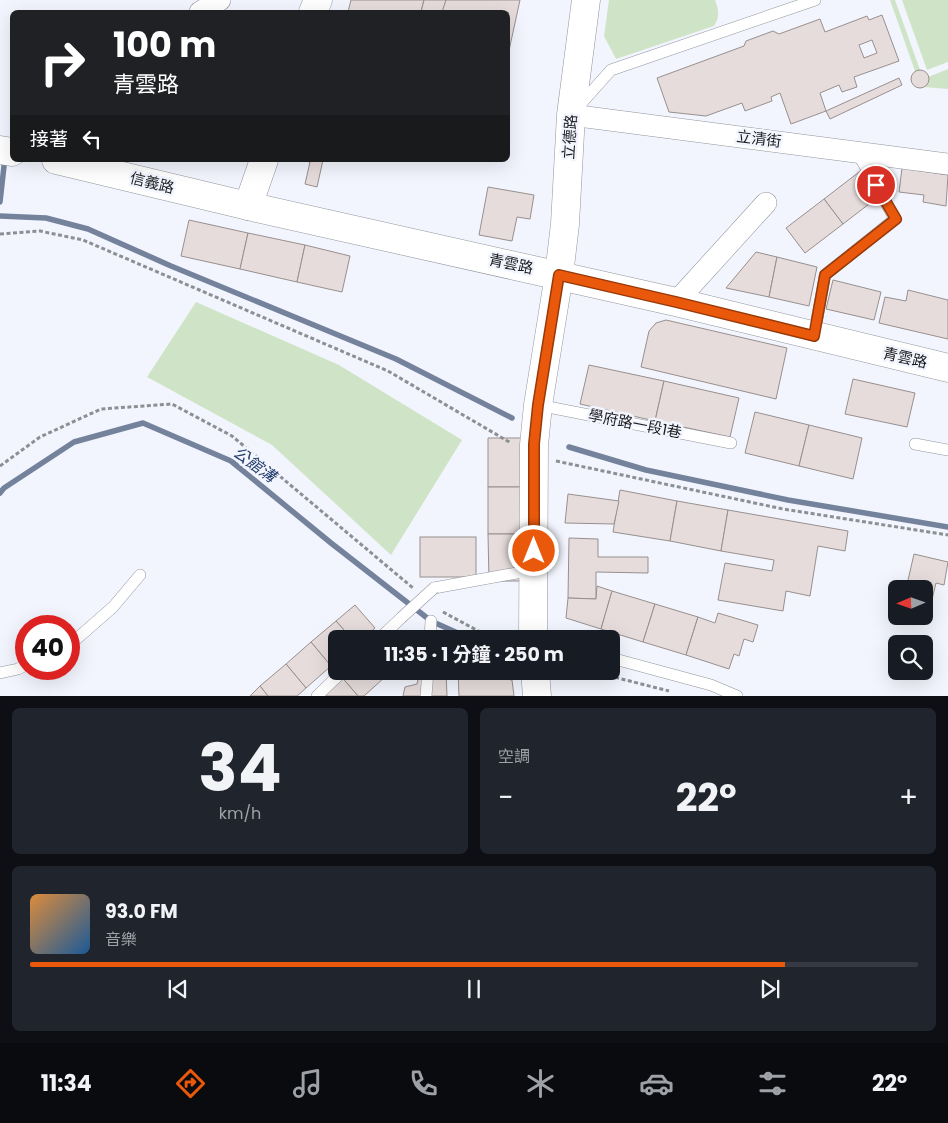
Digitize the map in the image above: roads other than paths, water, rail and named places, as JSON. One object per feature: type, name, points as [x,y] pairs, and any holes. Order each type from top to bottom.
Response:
[{"type":"street","points":[[203,10],[220,0]]},
{"type":"street","name":"立德路","points":[[534,630],[534,456],[538,405],[559,275],[565,224],[571,115],[586,0]]},
{"type":"street","name":"立清街","points":[[571,115],[948,164]]},
{"type":"street","points":[[0,149],[10,138]]},
{"type":"street","name":"信義路","points":[[64,162],[248,206]]},
{"type":"street","points":[[248,206],[263,162]]},
{"type":"street","points":[[676,302],[766,203]]},
{"type":"street","name":"青雲路","points":[[248,206],[676,302],[948,368]]},
{"type":"street","points":[[536,680],[537,696]]},
{"type":"lane","points":[[571,115],[611,70],[815,0]]},
{"type":"lane","points":[[814,336],[825,275],[896,219],[857,152]]},
{"type":"lane","name":"學府路一段1巷","points":[[538,405],[731,443]]},
{"type":"lane","points":[[915,444],[948,450]]},
{"type":"lane","points":[[388,630],[434,588],[534,570]]},
{"type":"lane","points":[[80,637],[113,607],[140,575]]},
{"type":"lane","points":[[430,630],[431,621]]},
{"type":"lane","points":[[620,660],[711,685],[737,696]]},
{"type":"lane","points":[[0,673],[15,670]]},
{"type":"lane","points":[[317,696],[334,680]]},
{"type":"lane","points":[[426,696],[427,680]]},
{"type":"waterway","points":[[0,202],[5,157]]},
{"type":"waterway","points":[[0,216],[46,218],[88,229],[171,266],[396,359],[512,418]]},
{"type":"waterway","name":"公館溝","points":[[0,493],[4,488],[74,442],[143,423],[231,461],[331,543],[431,621],[451,630]]},
{"type":"waterway","points":[[569,447],[646,470],[788,500],[948,527]]}]
